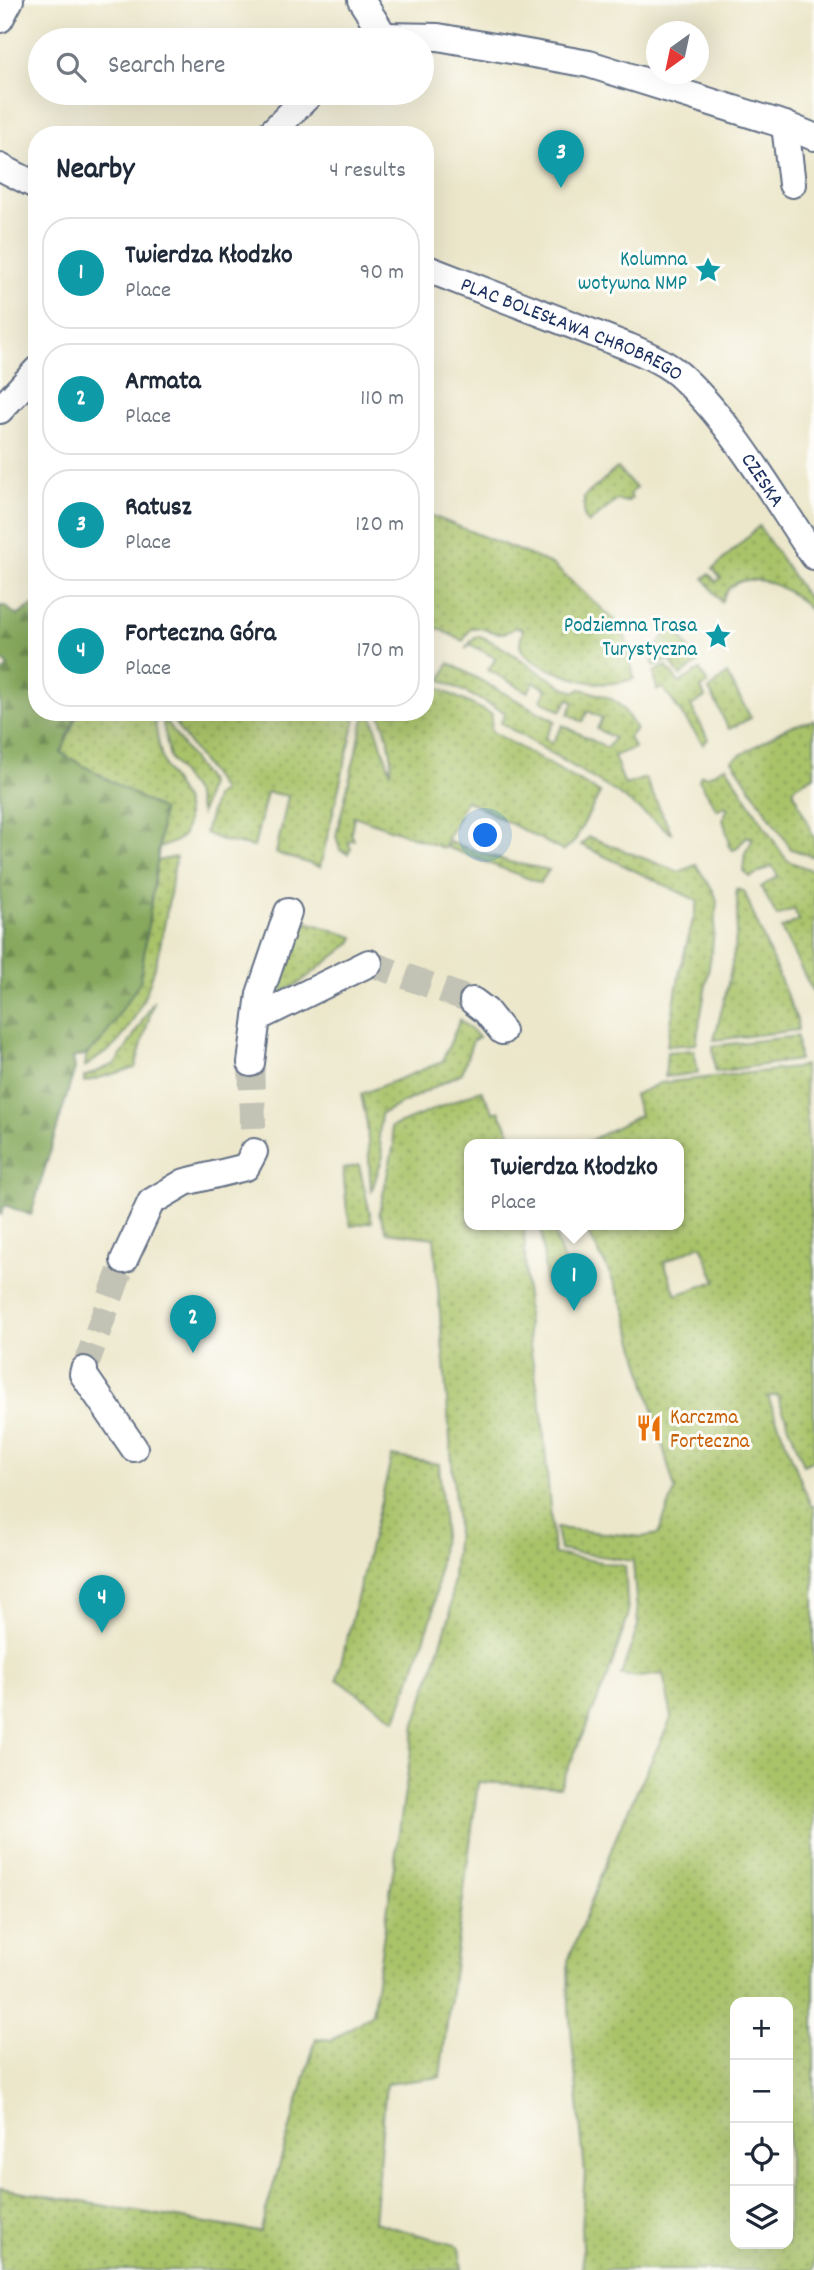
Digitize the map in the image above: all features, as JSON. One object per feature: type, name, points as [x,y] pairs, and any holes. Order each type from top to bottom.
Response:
[{"type":"street","points":[[0,19],[10,0]]},
{"type":"street","points":[[361,0],[376,28]]},
{"type":"street","points":[[434,37],[589,64],[785,125],[814,137]]},
{"type":"street","points":[[278,126],[299,105]]},
{"type":"street","points":[[785,125],[792,184]]},
{"type":"street","points":[[0,167],[28,181]]},
{"type":"street","name":"PLAC BOLESŁAWA CHROBREGO","points":[[434,272],[657,359],[684,378],[709,406]]},
{"type":"street","points":[[0,410],[28,380]]},
{"type":"street","name":"CZESKA","points":[[709,406],[727,427],[814,556]]},
{"type":"street","points":[[251,1063],[260,994],[288,912]]},
{"type":"street","points":[[257,1018],[369,963]]},
{"type":"street","points":[[474,1001],[502,1031]]},
{"type":"street","points":[[124,1260],[151,1202],[185,1182],[246,1167],[254,1152]]},
{"type":"street","points":[[83,1370],[83,1374],[134,1448]]},
{"type":"green space","points":[[617,468],[636,488],[629,495],[632,498],[627,502],[617,500],[589,523],[584,517],[584,497]]},
{"type":"green space","points":[[434,517],[552,564],[619,624],[626,639],[634,679],[596,683],[577,679],[541,665],[523,652],[520,645],[523,629],[516,627],[504,633],[471,628],[463,641],[434,626]]},
{"type":"green space","points":[[759,526],[814,608],[814,615],[788,592],[752,580],[730,587],[721,602],[704,578],[709,574],[716,582],[721,578],[713,569]]},
{"type":"green space","points":[[0,606],[5,606],[17,616],[28,608],[28,721],[74,721],[61,753],[162,810],[140,982],[100,1043],[86,1054],[73,1058],[75,1068],[31,1215],[5,1205],[0,1216],[0,676],[8,666],[0,657]]},
{"type":"green space","points":[[672,623],[698,663],[680,676],[670,660],[654,666],[651,657]]},
{"type":"green space","points":[[480,636],[575,692],[581,689],[601,695],[619,705],[636,729],[629,737],[634,748],[614,756],[625,785],[645,778],[672,834],[617,793],[501,723],[505,712],[441,680],[449,663],[555,721],[545,738],[552,743],[563,725],[607,748],[614,738],[597,729],[602,718],[588,711],[582,722],[568,714],[574,702],[568,699],[561,711],[541,700],[547,689],[534,682],[528,692],[488,670],[496,658],[471,645],[465,649],[475,637]]},
{"type":"green space","points":[[666,666],[679,683],[700,670],[708,684],[701,688],[705,697],[691,706],[708,739],[703,744],[663,688],[657,690],[654,672]]},
{"type":"green space","points":[[727,674],[751,718],[729,729],[709,690]]},
{"type":"green space","points":[[434,686],[492,714],[491,731],[600,793],[574,842],[563,851],[466,800],[443,848],[354,816],[351,833],[354,840],[348,841],[351,849],[348,854],[340,850],[336,836],[363,721],[374,721],[391,773],[382,721],[434,721]]},
{"type":"green space","points":[[814,720],[814,776],[793,790],[814,838],[814,857],[791,849],[732,760],[788,727]]},
{"type":"green space","points":[[74,721],[154,721],[166,769],[185,802],[185,832],[175,842],[159,848],[162,810],[61,753]]},
{"type":"green space","points":[[162,721],[166,721],[209,783],[201,814],[195,794],[170,758]]},
{"type":"green space","points":[[173,721],[355,721],[320,867],[276,853],[288,796],[267,792],[254,847],[224,841],[205,833],[215,797],[222,790]]},
{"type":"green space","points":[[726,766],[788,861],[814,871],[814,994],[781,929],[799,920],[794,909],[777,916],[761,887],[778,876],[772,866],[750,877],[743,871],[745,853],[753,839],[747,836],[733,850],[728,845],[723,819],[728,808],[724,806],[717,810],[699,780],[701,775],[708,776]]},
{"type":"green space","points":[[589,837],[679,872],[696,865],[714,892],[717,901],[712,949],[696,1044],[667,1046],[680,970],[698,901],[581,845]]},
{"type":"green space","points":[[449,842],[509,862],[549,870],[540,883],[446,847]]},
{"type":"green space","points":[[176,857],[164,929],[152,977],[143,999],[119,1041],[85,1067],[86,1054],[100,1043],[140,982],[157,861]]},
{"type":"green space","points":[[736,889],[744,891],[797,1020],[798,1030],[714,1040],[735,946]]},
{"type":"green space","points":[[307,922],[354,937],[351,943],[298,984],[273,996],[287,948]]},
{"type":"green space","points":[[154,1001],[135,1068],[84,1082],[84,1077],[115,1064]]},
{"type":"green space","points":[[460,1020],[479,1037],[473,1040],[462,1073],[381,1114],[379,1138],[383,1156],[371,1193],[367,1124],[361,1094],[442,1062]]},
{"type":"green space","points":[[797,1036],[799,1060],[715,1072],[713,1046]]},
{"type":"green space","points":[[694,1050],[698,1073],[665,1077],[667,1052]]},
{"type":"green space","points":[[804,1065],[814,1267],[814,1460],[804,1465],[777,1395],[768,1397],[811,1506],[814,1506],[814,2270],[583,2270],[581,2227],[585,2173],[569,2010],[568,1961],[620,1827],[672,1717],[663,1674],[640,1677],[621,1675],[638,1626],[633,1561],[560,1550],[556,1528],[642,1537],[658,1534],[675,1490],[625,1309],[587,1230],[684,1230],[684,1139],[594,1139],[640,1115],[634,1095],[660,1083]],"holes":[[[701,1245],[716,1281],[676,1295],[664,1262]]]},
{"type":"green space","points":[[481,1090],[494,1113],[499,1111],[513,1139],[464,1139],[464,1230],[524,1230],[528,1335],[542,1413],[554,1554],[625,1566],[628,1616],[608,1676],[560,1787],[478,1782],[440,2077],[386,2084],[374,2222],[459,2246],[462,2270],[0,2270],[0,2188],[260,2232],[316,2038],[332,2040],[372,2014],[415,1724],[450,1615],[457,1527],[434,1238],[387,1232],[379,1213],[394,1144],[391,1127]]},
{"type":"green space","points":[[359,1165],[372,1222],[351,1226],[343,1169]]},
{"type":"green space","points":[[541,1230],[554,1230],[569,1278],[546,1285]]},
{"type":"green space","points":[[392,1456],[439,1464],[444,1528],[433,1614],[396,1720],[337,1679]]},
{"type":"tunnel","points":[[369,963],[473,1001]]},
{"type":"tunnel","points":[[251,1063],[254,1152]]},
{"type":"tunnel","points":[[84,1370],[124,1260]]},
{"type":"place","name":"Ratusz","points":[[561,188]]},
{"type":"place","name":"Kolumna wotywna NMP","points":[[708,270]]},
{"type":"place","name":"Podziemna Trasa Turystyczna","points":[[718,636]]},
{"type":"place","name":"Twierdza Kłodzko","points":[[574,1311]]},
{"type":"place","name":"Armata","points":[[193,1353]]},
{"type":"place","name":"Karczma Forteczna","points":[[649,1428]]},
{"type":"place","name":"Forteczna Góra","points":[[102,1633]]}]
